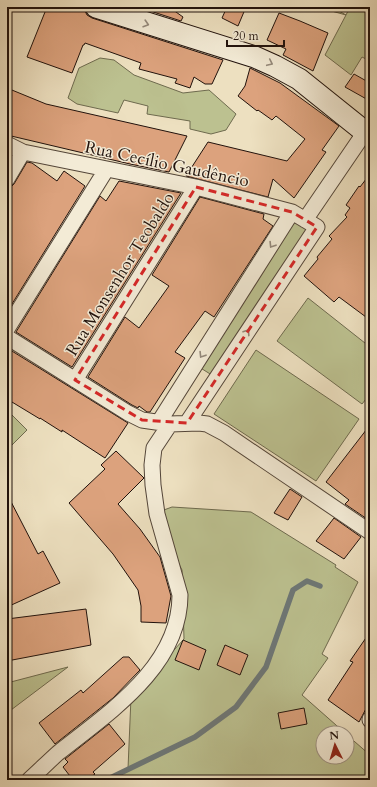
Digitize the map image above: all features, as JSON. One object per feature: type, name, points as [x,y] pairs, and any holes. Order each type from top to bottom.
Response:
[{"type":"main road","points":[[96,7],[255,57],[299,79],[368,134]]},
{"type":"street","points":[[29,780],[58,754],[111,712],[135,689],[151,670],[170,639],[180,605],[180,594],[157,514],[152,465],[154,448],[165,423],[305,220],[368,134]]},
{"type":"street","name":"Rua Cecílio Gaudêncio","points":[[7,144],[23,152],[196,187],[305,220]]},
{"type":"street","points":[[7,178],[23,152]]},
{"type":"street","points":[[7,329],[106,170]]},
{"type":"street","name":"Rua Monsenhor Teobaldo","points":[[75,380],[196,187]]},
{"type":"street","points":[[187,423],[305,220]]},
{"type":"street","points":[[7,337],[142,420],[165,423],[207,424],[236,439],[370,532]]},
{"type":"highlighted area","points":[[196,187],[292,212],[317,227],[187,423],[142,420],[75,380]]},
{"type":"green space","points":[[317,7],[332,7],[346,15]]},
{"type":"green space","points":[[350,7],[370,7],[370,61],[362,57],[351,75],[325,55]]},
{"type":"green space","points":[[100,58],[114,60],[134,75],[183,93],[209,90],[236,114],[226,130],[211,134],[190,129],[190,121],[147,114],[148,106],[124,100],[118,113],[77,104],[68,98],[79,68]]},
{"type":"green space","points":[[290,215],[311,229],[215,377],[191,362]]},
{"type":"green space","points":[[308,298],[370,347],[370,394],[362,404],[277,341]]},
{"type":"green space","points":[[256,350],[359,419],[316,481],[214,414]]},
{"type":"green space","points":[[7,410],[27,430],[7,450]]},
{"type":"green space","points":[[172,507],[251,512],[336,565],[335,567],[358,582],[322,654],[328,658],[302,695],[336,725],[315,725],[315,765],[355,765],[355,742],[370,755],[370,780],[117,780],[128,769],[131,697],[184,639],[182,570],[153,514]]},
{"type":"green space","points":[[68,667],[7,713],[7,683]]},
{"type":"building","points":[[47,7],[75,7],[85,11],[87,15],[92,18],[223,60],[212,84],[205,84],[194,77],[190,88],[175,83],[177,79],[139,69],[141,63],[85,43],[72,73],[27,57]]},
{"type":"building","points":[[138,7],[169,7],[183,17],[181,21]]},
{"type":"building","points":[[227,7],[246,7],[238,26],[222,18]]},
{"type":"building","points":[[279,13],[328,33],[313,71],[283,55],[286,49],[267,40]]},
{"type":"building","points":[[250,68],[280,83],[339,126],[322,150],[326,152],[294,198],[273,179],[268,197],[186,176],[208,142],[287,161],[305,139],[276,116],[272,120],[258,110],[257,111],[238,96],[245,86]]},
{"type":"building","points":[[354,74],[370,83],[370,101],[345,87]]},
{"type":"building","points":[[7,88],[46,104],[187,136],[169,172],[7,135]]},
{"type":"building","points":[[27,162],[32,163],[57,181],[64,171],[85,186],[7,312],[7,188],[14,184]]},
{"type":"building","points":[[370,174],[370,320],[339,297],[334,302],[304,276],[332,239],[329,236],[347,217],[345,215],[350,208],[346,205],[359,186],[360,187]]},
{"type":"building","points":[[119,181],[181,193],[72,367],[16,332],[100,196],[106,201]]},
{"type":"building","points":[[200,197],[264,214],[263,219],[273,226],[214,317],[205,311],[175,352],[185,358],[150,412],[147,412],[139,406],[138,408],[132,405],[88,377],[125,317],[139,328],[169,286],[152,275]]},
{"type":"building","points":[[7,348],[128,423],[105,458],[62,430],[62,432],[7,399]]},
{"type":"building","points":[[370,425],[370,521],[345,504],[349,500],[326,482]]},
{"type":"building","points":[[116,451],[144,478],[118,504],[140,529],[160,557],[171,596],[166,623],[141,622],[141,606],[138,590],[113,554],[69,503],[105,469],[101,465]]},
{"type":"building","points":[[290,489],[302,497],[288,520],[274,513]]},
{"type":"building","points":[[7,494],[38,554],[43,551],[60,583],[7,607]]},
{"type":"building","points":[[334,518],[361,537],[344,559],[316,541]]},
{"type":"building","points":[[86,609],[91,645],[7,661],[7,619]]},
{"type":"building","points":[[370,632],[370,701],[359,722],[328,700],[353,662],[350,661]]},
{"type":"building","points":[[183,640],[206,650],[199,670],[175,660]]},
{"type":"building","points":[[225,645],[248,655],[240,675],[217,665]]},
{"type":"building","points":[[123,657],[129,657],[140,670],[113,698],[55,744],[39,723],[81,690],[83,693]]},
{"type":"building","points":[[304,708],[307,724],[281,729],[278,713]]},
{"type":"building","points":[[109,724],[125,744],[93,772],[95,774],[87,780],[73,780],[63,767],[68,762],[65,759]]},
{"type":"waterway","points":[[106,780],[195,737],[236,707],[266,667],[293,590],[307,581],[320,586]]}]
